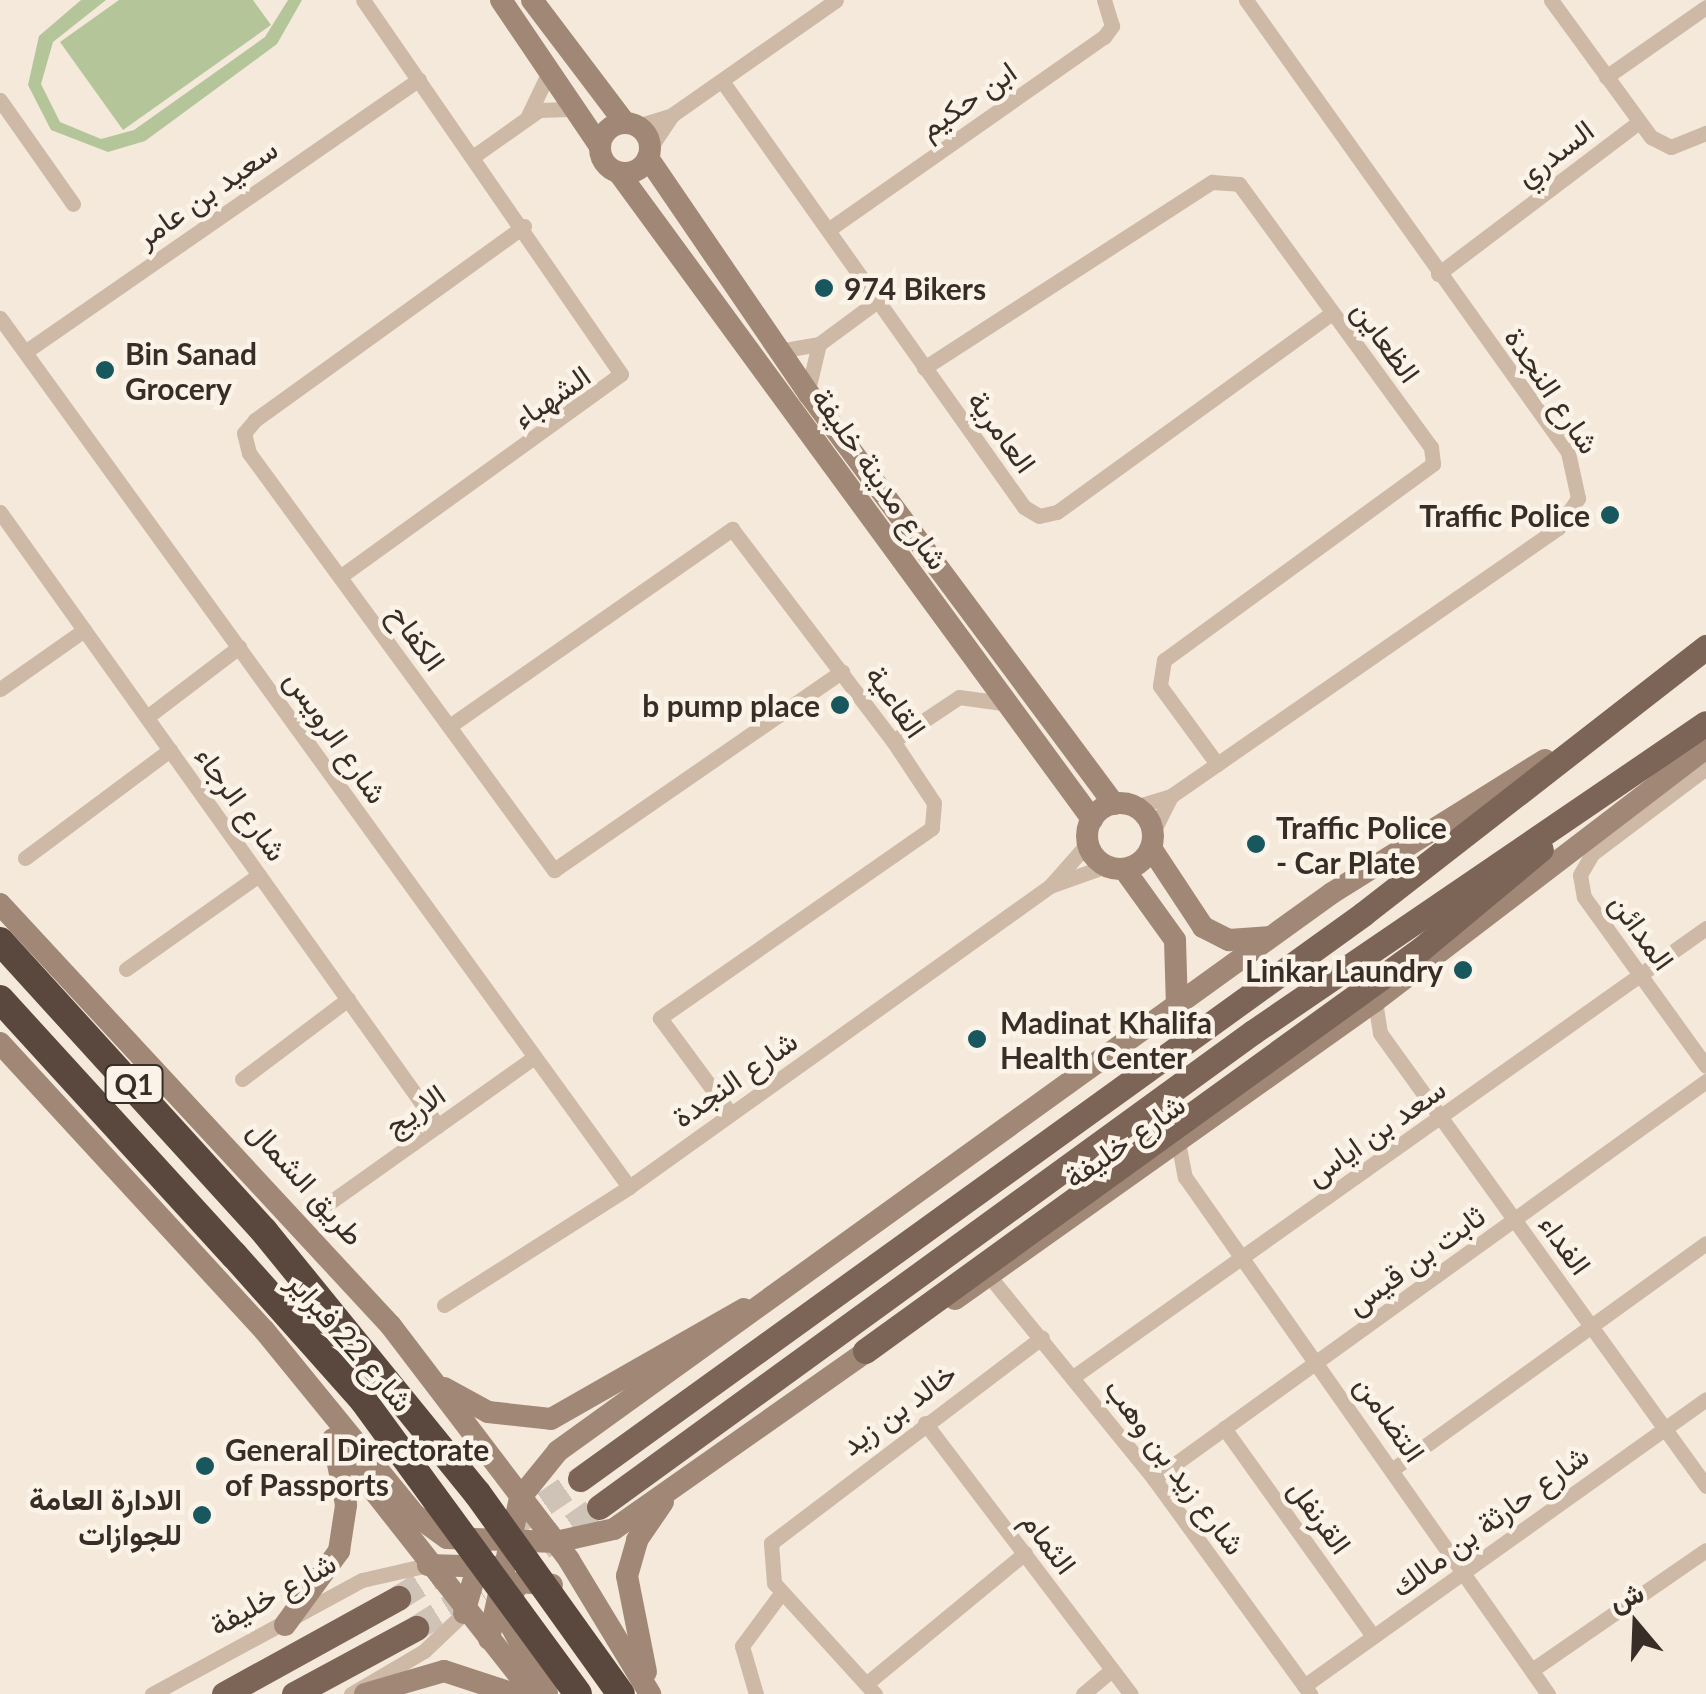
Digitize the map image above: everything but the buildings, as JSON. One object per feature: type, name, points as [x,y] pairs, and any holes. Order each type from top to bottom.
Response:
[{"type":"highway","name":"شارع 22 فبراير","points":[[0,941],[264,1231],[641,1690]]},
{"type":"highway","name":"شارع 22 فبراير","points":[[0,1000],[374,1414],[578,1694]]},
{"type":"main road","name":"شارع خليفة","points":[[580,1480],[1362,914],[1582,737],[1706,647]]},
{"type":"main road","name":"شارع خليفة","points":[[599,1507],[1253,1032],[1706,724]]},
{"type":"main road","points":[[864,1351],[1421,949],[1580,810]]},
{"type":"main road","points":[[224,1694],[398,1598]]},
{"type":"main road","points":[[294,1694],[416,1628]]},
{"type":"street","name":"الشهباء","points":[[340,576],[621,374],[524,226],[363,0]]},
{"type":"street","points":[[501,0],[600,146],[631,124],[672,115],[836,0]]},
{"type":"street","points":[[532,0],[548,10],[631,124]]},
{"type":"street","name":"ابن حكيم","points":[[828,230],[1104,37],[1112,26],[1104,0]]},
{"type":"street","name":"شارع النجدة","points":[[1124,806],[1171,796],[1558,528],[1576,505],[1576,466],[1246,0]]},
{"type":"street","points":[[1551,0],[1638,123]]},
{"type":"street","points":[[1606,76],[1706,7]]},
{"type":"street","points":[[474,156],[528,116],[549,72]]},
{"type":"street","name":"سعيد بن عامر","points":[[24,352],[419,79]]},
{"type":"street","name":"العامرية","points":[[722,81],[924,368],[1039,516],[1057,512],[1332,313]]},
{"type":"street","points":[[0,100],[73,204]]},
{"type":"street","points":[[528,116],[576,109]]},
{"type":"street","points":[[619,173],[649,153],[672,115]]},
{"type":"street","name":"السدري","points":[[1438,274],[1638,123],[1672,147],[1706,133]]},
{"type":"street","name":"شارع مدينة خليفة","points":[[631,124],[808,394],[1152,840]]},
{"type":"street","name":"شارع مدينة خليفة","points":[[600,146],[1003,703],[1092,819]]},
{"type":"street","name":"الظعاين","points":[[924,368],[1225,178],[1239,184],[1431,447],[1433,464],[1164,660],[1160,686],[1217,764]]},
{"type":"street","name":"الكفاح","points":[[524,226],[244,433],[340,576],[554,870],[842,671]]},
{"type":"street","points":[[778,351],[820,344],[876,302]]},
{"type":"street","name":"شارع الرويس","points":[[0,318],[532,1059],[629,1187]]},
{"type":"street","points":[[808,394],[820,344]]},
{"type":"street","name":"شارع الرجاء","points":[[0,512],[438,1126]]},
{"type":"street","name":"القاعية","points":[[450,726],[732,529],[893,741],[934,802],[932,828],[660,1018],[730,1113]]},
{"type":"street","points":[[0,689],[84,630]]},
{"type":"street","points":[[147,717],[239,646]]},
{"type":"street","points":[[959,697],[967,652]]},
{"type":"street","points":[[893,741],[959,697],[1003,703]]},
{"type":"street","name":"شارع خليفة","points":[[520,1498],[558,1451],[1271,937],[1582,737]]},
{"type":"street","name":"شارع خليفة","points":[[556,1542],[614,1529],[864,1351],[990,1277],[1374,1001],[1706,748]]},
{"type":"street","points":[[25,858],[170,750]]},
{"type":"street","name":"المدائن","points":[[1706,768],[1592,854],[1580,875],[1584,897],[1706,1066]]},
{"type":"street","name":"شارع النجدة","points":[[1152,840],[1171,796]]},
{"type":"street","points":[[1124,806],[1092,819],[1088,843],[1115,867],[1175,940],[1176,1008]]},
{"type":"street","points":[[1115,867],[1152,840],[1203,926],[1229,940],[1271,937]]},
{"type":"street","name":"شارع النجدة","points":[[444,1305],[629,1187],[1050,886],[1088,843]]},
{"type":"street","name":"شارع النجدة","points":[[1050,886],[1115,867]]},
{"type":"street","points":[[126,969],[259,874]]},
{"type":"street","name":"طريق الشمال","points":[[0,904],[278,1196],[430,1378],[556,1542],[583,1584]]},
{"type":"street","name":"سعد بن اياس","points":[[1074,1376],[1706,928]]},
{"type":"street","points":[[242,1079],[348,999]]},
{"type":"street","name":"الفداء","points":[[1374,1001],[1380,1034],[1706,1486]]},
{"type":"street","points":[[1345,1022],[1380,1034]]},
{"type":"street","points":[[0,1044],[323,1400],[415,1516],[447,1538],[556,1542]]},
{"type":"street","name":"الاريج","points":[[329,1203],[532,1059]]},
{"type":"street","name":"ثابت بن قيس","points":[[1154,1478],[1706,1081]]},
{"type":"street","name":"التضامن","points":[[1178,1142],[1186,1177],[1548,1694]]},
{"type":"street","points":[[1148,1163],[1186,1177]]},
{"type":"street","points":[[1392,1468],[1706,1243]]},
{"type":"street","name":"شارع زيد بن وهب","points":[[990,1277],[1154,1478],[1307,1690]]},
{"type":"street","points":[[430,1378],[488,1412],[550,1419],[711,1320],[766,1302]]},
{"type":"street","name":"خالد بن زيد","points":[[782,1592],[768,1560],[787,1522],[1042,1338]]},
{"type":"street","name":"شارع حارثة بن مالك","points":[[1307,1690],[1374,1636],[1706,1399]]},
{"type":"street","points":[[285,1625],[339,1551],[346,1506],[323,1400]]},
{"type":"street","name":"الثمام","points":[[924,1423],[1131,1694]]},
{"type":"street","name":"القرنفل","points":[[1224,1428],[1374,1636]]},
{"type":"street","points":[[333,1439],[464,1613],[534,1694]]},
{"type":"street","points":[[415,1516],[468,1501],[492,1461]]},
{"type":"street","points":[[488,1640],[489,1567],[496,1540],[492,1461]]},
{"type":"street","points":[[641,1690],[629,1618],[627,1576],[647,1522],[682,1480]]},
{"type":"street","points":[[496,1540],[520,1498]]},
{"type":"street","points":[[1532,1670],[1706,1550]]},
{"type":"street","points":[[756,1694],[742,1646],[782,1592],[870,1689],[1025,1553]]},
{"type":"street","points":[[428,1565],[489,1567],[583,1584],[641,1690]]},
{"type":"street","name":"شارع خليفة","points":[[152,1694],[380,1572],[428,1565]]},
{"type":"street","points":[[351,1694],[424,1652],[464,1613],[489,1567]]},
{"type":"street","points":[[548,1694],[503,1617],[507,1593],[528,1580],[552,1585],[641,1690]]},
{"type":"street","points":[[1082,1694],[1112,1670]]},
{"type":"street","points":[[364,1694],[444,1671],[514,1694]]},
{"type":"green space","points":[[81,0],[106,0],[53,42],[41,84],[60,122],[101,139],[134,130],[265,37],[288,0],[302,0],[277,44],[145,141],[108,152],[51,130],[28,85],[39,36]]},
{"type":"green space","points":[[119,0],[253,0],[271,25],[123,130],[60,42]]},
{"type":"tunnel","points":[[514,1524],[580,1479]]},
{"type":"tunnel","points":[[542,1547],[599,1507]]},
{"type":"tunnel","points":[[398,1598],[455,1562]]},
{"type":"tunnel","points":[[416,1628],[480,1588]]},
{"type":"place","name":"974 Bikers","points":[[824,288]]},
{"type":"place","name":"Bin Sanad Grocery","points":[[105,370]]},
{"type":"place","name":"Traffic Police","points":[[1610,515]]},
{"type":"place","name":"b pump place","points":[[840,705]]},
{"type":"place","name":"Traffic Police - Car Plate","points":[[1256,844]]},
{"type":"place","name":"Linkar Laundry","points":[[1463,970]]},
{"type":"place","name":"Madinat Khalifa Health Center","points":[[977,1039]]},
{"type":"place","name":"General Directorate of Passports","points":[[205,1466]]},
{"type":"place","name":"الادارة العامة للجوازات","points":[[202,1515]]}]
